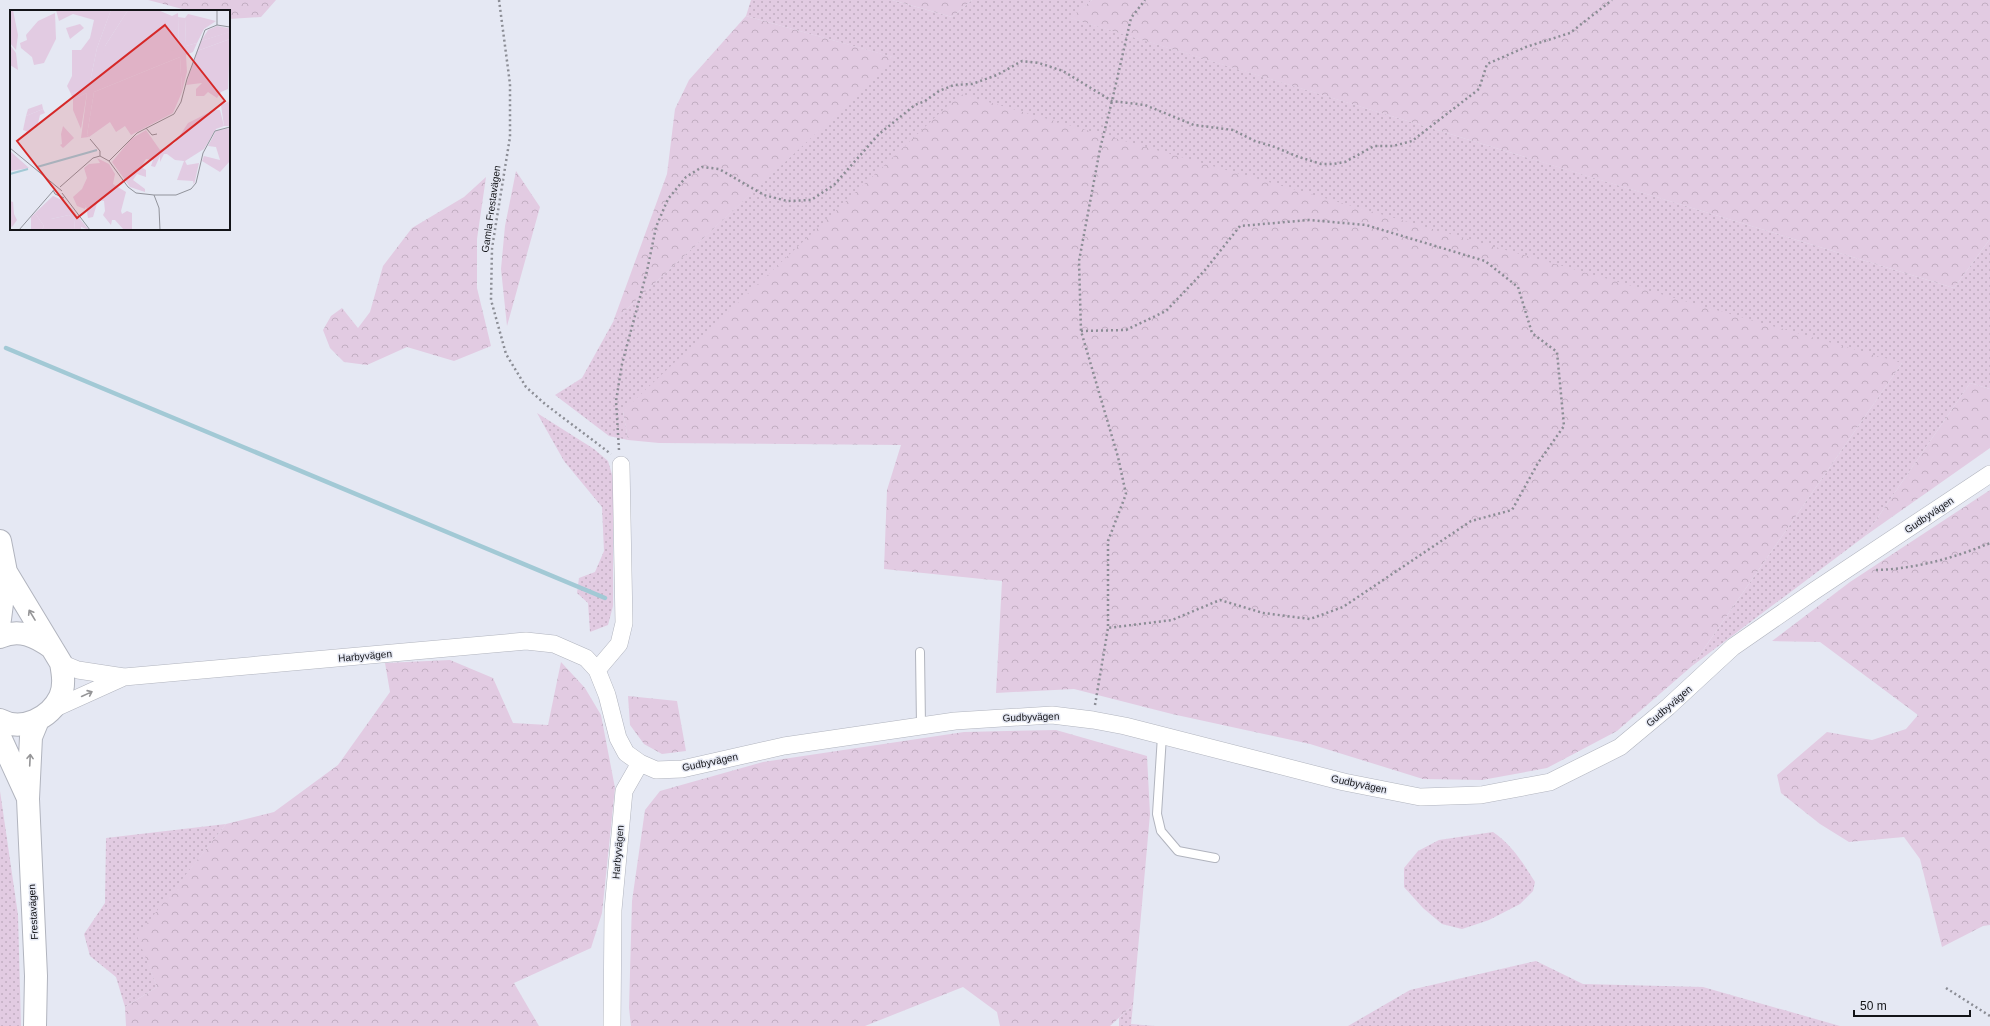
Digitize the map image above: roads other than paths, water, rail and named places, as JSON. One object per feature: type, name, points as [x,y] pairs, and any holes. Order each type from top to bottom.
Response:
[{"type":"street","points":[[597,670],[619,644],[624,623],[621,465]]},
{"type":"street","name":"Gudbyvägen","points":[[640,763],[656,770],[682,768],[784,746],[955,721],[1052,715],[1093,720],[1344,782],[1420,797],[1481,795],[1550,782],[1620,747],[1668,707],[1733,647],[1990,474]]},
{"type":"street","points":[[0,541],[6,572],[0,619]]},
{"type":"street","points":[[6,572],[57,656]]},
{"type":"street","points":[[0,637],[6,634],[23,633],[39,638],[57,656]]},
{"type":"street","name":"Harbyvägen","points":[[57,656],[78,670],[124,677],[526,641],[554,644],[586,658],[597,670],[607,695],[618,738],[626,752],[640,763],[624,791],[613,910],[612,1026]]},
{"type":"street","name":"Frestavägen","points":[[35,1026],[36,976],[28,799],[31,737],[45,715],[61,696],[64,680],[57,656]]},
{"type":"street","name":"Harbyvägen","points":[[45,715],[124,677]]},
{"type":"street","points":[[0,720],[5,723],[22,724],[45,715]]},
{"type":"street","name":"Frestavägen","points":[[0,737],[28,799]]},
{"type":"lane","points":[[920,652],[921,726]]},
{"type":"lane","points":[[1162,736],[1157,814],[1161,832],[1178,851],[1215,858]]},
{"type":"waterway","points":[[6,348],[605,598]]}]
